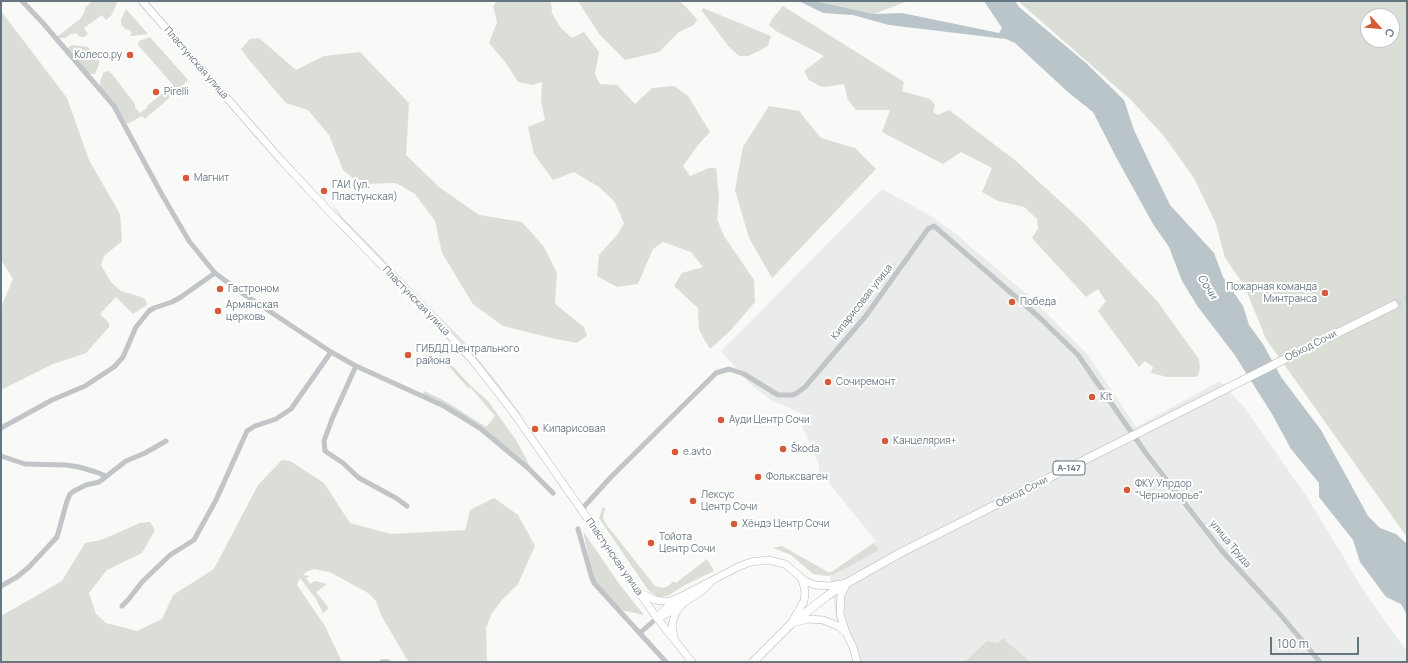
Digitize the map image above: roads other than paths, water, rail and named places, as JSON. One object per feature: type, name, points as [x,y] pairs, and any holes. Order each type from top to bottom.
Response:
[{"type":"highway","name":"Обход Сочи","points":[[754,662],[791,624],[827,596],[902,552],[1394,306]]},
{"type":"main road","name":"Пластунская улица","points":[[142,1],[325,207],[474,362],[513,412],[657,618],[692,662]]},
{"type":"main road","name":"А-147","points":[[657,618],[663,611],[680,601],[700,586],[750,562],[764,560],[777,561],[785,564],[805,581],[815,585],[830,586],[847,583]]},
{"type":"main road","name":"А-147","points":[[791,624],[804,601],[804,586],[799,576]]},
{"type":"main road","points":[[847,583],[840,605],[841,618],[853,647],[857,662]]},
{"type":"main road","name":"А-147","points":[[638,591],[655,600],[680,601]]},
{"type":"main road","points":[[674,640],[672,624],[680,601]]},
{"type":"main road","points":[[791,624],[808,619],[823,620],[838,626],[846,633]]},
{"type":"street","points":[[22,1],[42,22],[114,106],[189,241],[215,273],[242,293],[331,352],[356,366],[438,403],[462,417],[481,430],[522,463],[553,493]]},
{"type":"street","name":"Кипарисовая улица","points":[[581,510],[610,478],[716,373],[729,369],[744,374],[778,395],[793,395],[805,387],[865,317],[928,229],[934,226],[1040,318],[1078,355],[1132,433]]},
{"type":"street","points":[[1,428],[52,400],[85,386],[114,367],[123,357],[136,327],[149,311],[181,297],[215,273]]},
{"type":"street","points":[[122,606],[142,582],[170,555],[194,540],[216,500],[247,432],[255,426],[276,420],[292,409],[331,352]]},
{"type":"street","points":[[356,366],[324,441],[325,451],[343,463],[359,478],[400,500],[407,506]]},
{"type":"street","name":"улица Труда","points":[[1132,433],[1222,550],[1278,612],[1320,662]]},
{"type":"street","points":[[1,586],[29,567],[57,537],[60,532],[63,511],[70,494],[79,487],[99,482],[126,461],[145,453],[166,441]]},
{"type":"street","points":[[1,456],[25,464],[66,465],[79,467],[106,476]]},
{"type":"street","points":[[578,529],[594,583],[666,662]]},
{"type":"street","points":[[640,633],[657,618]]},
{"type":"street","points":[[382,662],[388,662]]},
{"type":"water","name":"Сочи","points":[[799,1],[815,1],[874,14],[902,13],[999,33],[1002,28],[984,1],[1015,1],[1019,7],[1086,63],[1124,100],[1134,130],[1170,205],[1214,253],[1223,277],[1243,306],[1249,325],[1263,344],[1281,377],[1321,430],[1368,516],[1380,528],[1396,534],[1407,544],[1407,615],[1401,604],[1386,597],[1360,562],[1353,540],[1319,497],[1319,483],[1291,449],[1272,414],[1234,354],[1198,307],[1182,281],[1169,247],[1153,224],[1093,112],[1069,93],[1015,43],[1006,39],[889,25],[853,15],[823,13]]},
{"type":"tunnel","points":[[1394,305],[1407,298]]},
{"type":"place","name":"Колесо.ру","points":[[130,55]]},
{"type":"place","name":"Pirelli","points":[[156,92]]},
{"type":"place","name":"Магнит","points":[[186,178]]},
{"type":"place","name":"ГАИ (ул. Пластунская)","points":[[324,191]]},
{"type":"place","name":"Гастроном","points":[[220,289]]},
{"type":"place","name":"Пожарная команда Минтранса","points":[[1325,293]]},
{"type":"place","name":"Победа","points":[[1012,302]]},
{"type":"place","name":"Армянская церковь","points":[[218,311]]},
{"type":"place","name":"ГИБДД Центрального района","points":[[408,355]]},
{"type":"place","name":"Сочиремонт","points":[[828,382]]},
{"type":"place","name":"Kit","points":[[1092,397]]},
{"type":"place","name":"Ауди Центр Сочи","points":[[721,420]]},
{"type":"place","name":"Кипарисовая","points":[[535,429]]},
{"type":"place","name":"Канцелярия+","points":[[885,441]]},
{"type":"place","name":"Škoda","points":[[783,449]]},
{"type":"place","name":"e.avto","points":[[675,452]]},
{"type":"place","name":"Фольксваген","points":[[758,477]]},
{"type":"place","name":"ФКУ Упрдор \"Черноморье\"","points":[[1127,490]]},
{"type":"place","name":"Лексус Центр Сочи","points":[[693,501]]},
{"type":"place","name":"Хёндэ Центр Сочи","points":[[734,524]]},
{"type":"place","name":"Тойота Центр Сочи","points":[[651,543]]}]
